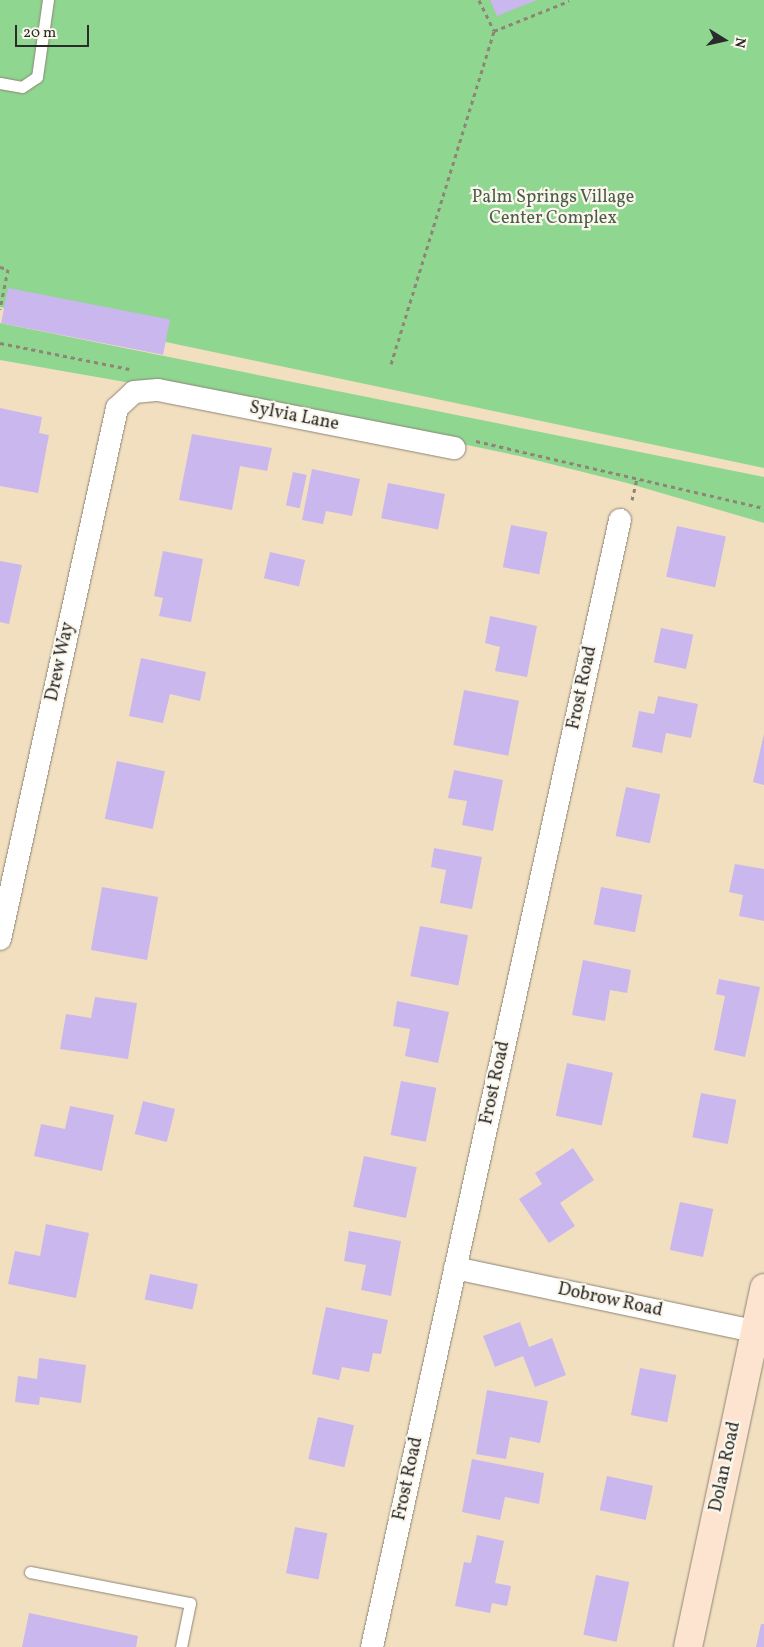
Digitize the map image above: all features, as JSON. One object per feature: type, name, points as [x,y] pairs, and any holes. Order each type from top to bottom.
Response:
[{"type":"street","name":"Sylvia Lane","points":[[134,392],[158,390],[454,448]]},
{"type":"street","name":"Drew Way","points":[[0,939],[117,408],[134,392]]},
{"type":"street","name":"Frost Road","points":[[372,1647],[620,520]]},
{"type":"street","name":"Dobrow Road","points":[[456,1268],[759,1332]]},
{"type":"street","name":"Dolan Road","points":[[688,1647],[759,1332],[764,1288]]},
{"type":"lane","points":[[0,83],[22,87],[37,77],[48,0]]},
{"type":"lane","points":[[30,1572],[190,1603],[181,1647]]},
{"type":"path","points":[[390,364],[494,31],[479,0]]},
{"type":"path","points":[[494,31],[569,1]]},
{"type":"path","points":[[0,267],[8,268],[0,309]]},
{"type":"green space","name":"Palm Springs Village Center Complex","points":[[0,0],[764,0],[764,468],[0,307]]},
{"type":"green space","points":[[0,323],[764,477],[764,523],[627,483],[519,456],[376,426],[0,360]]},
{"type":"building","points":[[490,0],[537,0],[497,16]]},
{"type":"building","points":[[8,288],[170,319],[163,355],[1,323]]},
{"type":"building","points":[[0,408],[42,417],[39,433],[49,435],[38,493],[0,486]]},
{"type":"building","points":[[192,434],[272,448],[267,471],[240,466],[232,510],[179,500]]},
{"type":"building","points":[[312,469],[360,479],[352,516],[326,511],[323,524],[302,520]]},
{"type":"building","points":[[293,472],[307,475],[300,508],[286,505]]},
{"type":"building","points":[[388,483],[445,494],[438,529],[381,518]]},
{"type":"building","points":[[511,525],[547,532],[539,574],[503,567]]},
{"type":"building","points":[[677,526],[726,536],[715,587],[666,577]]},
{"type":"building","points":[[163,551],[203,559],[191,622],[159,616],[163,598],[154,596]]},
{"type":"building","points":[[270,552],[305,560],[299,586],[264,578]]},
{"type":"building","points":[[0,561],[22,565],[9,624],[0,622]]},
{"type":"building","points":[[490,616],[537,626],[527,677],[495,671],[500,647],[485,643]]},
{"type":"building","points":[[661,628],[693,635],[686,669],[654,662]]},
{"type":"building","points":[[141,658],[206,672],[200,701],[170,694],[163,723],[129,716]]},
{"type":"building","points":[[464,690],[519,701],[508,756],[453,745]]},
{"type":"building","points":[[658,696],[698,704],[691,738],[666,733],[662,753],[632,747],[639,711],[654,714]]},
{"type":"building","points":[[764,734],[764,785],[753,782]]},
{"type":"building","points":[[117,761],[165,771],[153,829],[105,819]]},
{"type":"building","points":[[454,770],[503,780],[493,831],[462,825],[467,801],[448,798]]},
{"type":"building","points":[[626,787],[660,794],[650,843],[616,836]]},
{"type":"building","points":[[434,848],[482,857],[472,909],[440,903],[446,870],[431,867]]},
{"type":"building","points":[[735,864],[764,869],[764,921],[739,916],[743,895],[729,892]]},
{"type":"building","points":[[102,887],[158,897],[147,960],[91,950]]},
{"type":"building","points":[[601,887],[642,895],[635,932],[594,924]]},
{"type":"building","points":[[420,926],[468,935],[458,985],[410,976]]},
{"type":"building","points":[[583,960],[631,970],[627,993],[610,990],[605,1021],[572,1015]]},
{"type":"building","points":[[719,979],[760,987],[745,1057],[714,1050],[725,996],[716,994]]},
{"type":"building","points":[[95,997],[137,1003],[128,1059],[60,1049],[66,1014],[91,1018]]},
{"type":"building","points":[[397,1001],[449,1012],[438,1063],[405,1056],[410,1029],[393,1026]]},
{"type":"building","points":[[567,1063],[613,1073],[602,1126],[556,1116]]},
{"type":"building","points":[[401,1081],[436,1088],[426,1142],[391,1135]]},
{"type":"building","points":[[701,1093],[736,1100],[728,1144],[692,1137]]},
{"type":"building","points":[[143,1101],[175,1109],[167,1142],[135,1134]]},
{"type":"building","points":[[70,1106],[114,1115],[102,1171],[34,1156],[41,1124],[65,1129]]},
{"type":"building","points":[[573,1148],[594,1180],[560,1203],[575,1226],[549,1243],[519,1199],[542,1184],[535,1173]]},
{"type":"building","points":[[364,1156],[417,1167],[406,1218],[353,1207]]},
{"type":"building","points":[[680,1202],[713,1209],[703,1257],[670,1250]]},
{"type":"building","points":[[46,1224],[89,1233],[76,1298],[8,1284],[15,1251],[40,1256]]},
{"type":"building","points":[[349,1231],[401,1241],[391,1296],[361,1290],[366,1265],[344,1261]]},
{"type":"building","points":[[150,1274],[198,1284],[193,1310],[145,1299]]},
{"type":"building","points":[[326,1307],[388,1320],[381,1354],[373,1353],[369,1372],[342,1367],[339,1380],[312,1374]]},
{"type":"building","points":[[520,1322],[529,1347],[552,1338],[566,1375],[535,1387],[523,1356],[495,1367],[483,1336]]},
{"type":"building","points":[[39,1358],[86,1365],[81,1403],[40,1397],[39,1405],[15,1402],[18,1376],[37,1379]]},
{"type":"building","points":[[640,1368],[676,1375],[667,1422],[631,1415]]},
{"type":"building","points":[[487,1390],[548,1401],[540,1443],[510,1437],[506,1459],[476,1454]]},
{"type":"building","points":[[318,1417],[354,1425],[344,1467],[308,1459]]},
{"type":"building","points":[[472,1459],[544,1473],[539,1504],[505,1497],[500,1520],[462,1512]]},
{"type":"building","points":[[607,1476],[653,1486],[646,1520],[600,1510]]},
{"type":"building","points":[[295,1527],[327,1533],[318,1579],[286,1573]]},
{"type":"building","points":[[477,1535],[504,1541],[495,1583],[511,1586],[507,1606],[492,1603],[490,1613],[455,1606],[464,1562],[471,1563]]},
{"type":"building","points":[[596,1575],[629,1582],[617,1642],[583,1635]]},
{"type":"building","points":[[29,1613],[138,1636],[136,1647],[22,1647]]},
{"type":"building","points":[[761,1624],[764,1624],[764,1647],[756,1647]]}]
